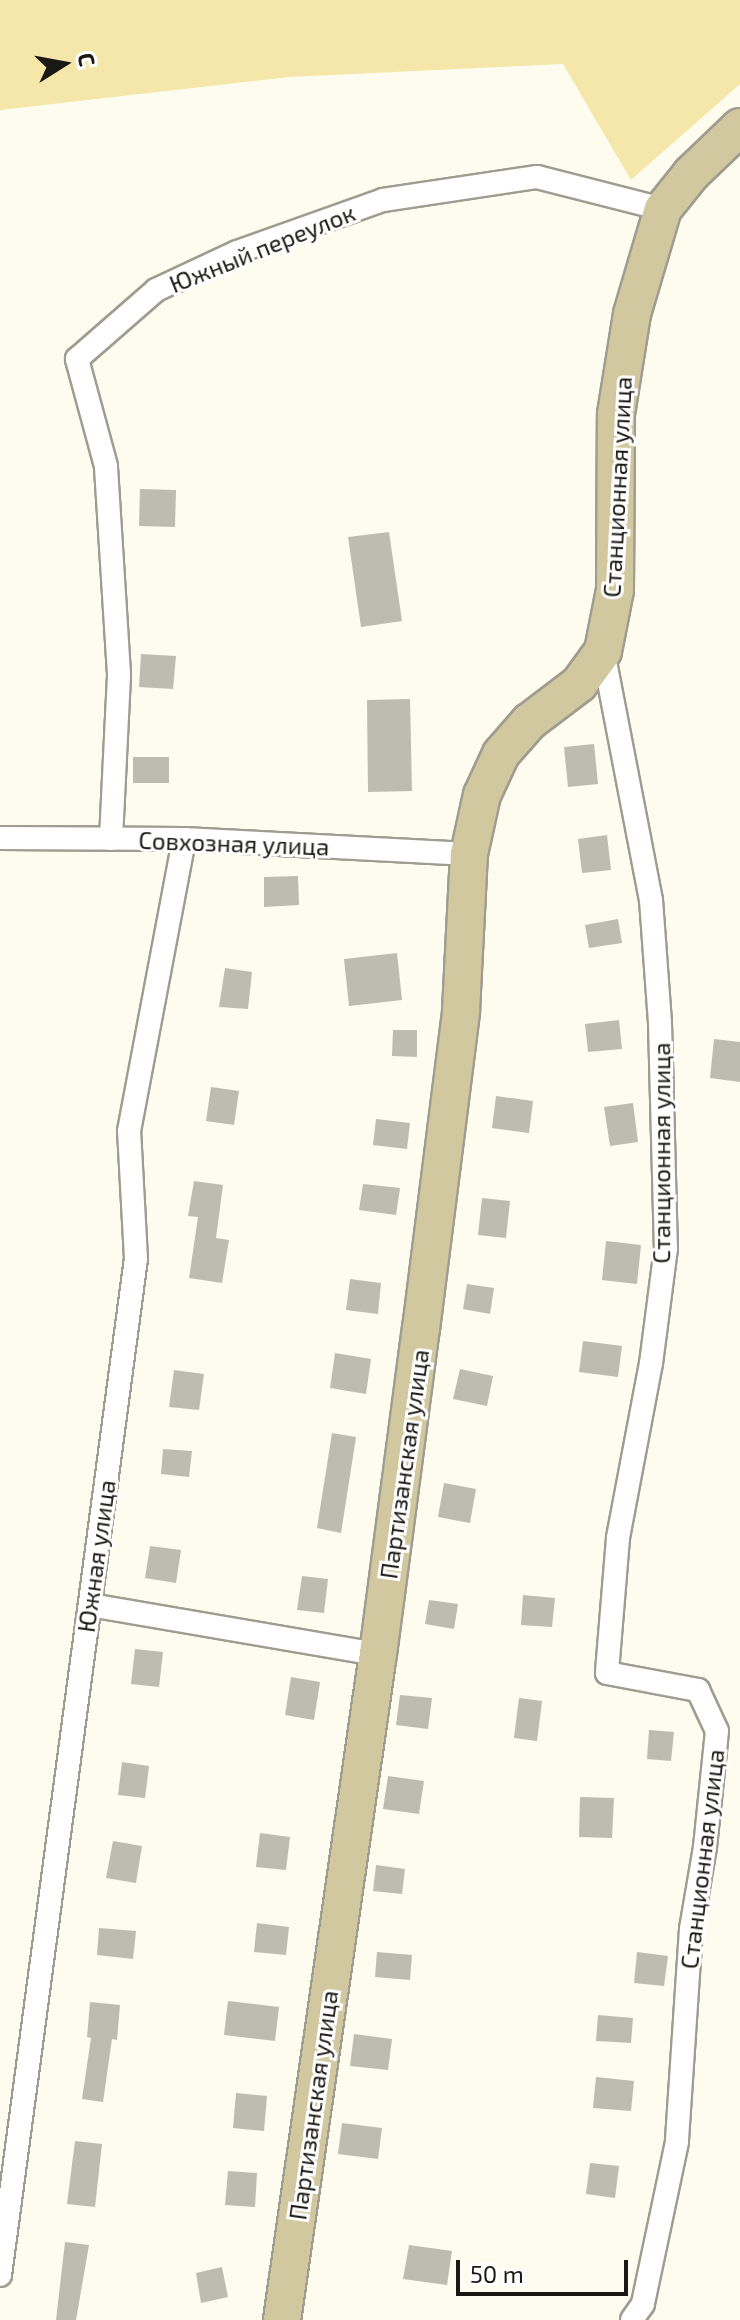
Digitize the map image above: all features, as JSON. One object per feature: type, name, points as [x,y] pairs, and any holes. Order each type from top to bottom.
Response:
[{"type":"main road","name":"Станционная улица","points":[[603,651],[615,590],[616,414],[632,314],[663,209],[691,174],[740,127]]},
{"type":"main road","name":"Партизанская улица","points":[[282,2320],[378,1654],[461,1011],[469,854],[482,795],[501,754],[529,722],[579,684],[603,651]]},
{"type":"street","name":"Южный переулок","points":[[111,839],[119,674],[106,466],[77,359],[156,290],[237,252],[383,200],[537,177],[663,209]]},
{"type":"street","name":"Станционная улица","points":[[603,651],[621,730],[651,900],[660,1023],[666,1248],[651,1363],[618,1538],[607,1673],[698,1690],[717,1731],[705,1847],[691,1929],[677,2142],[643,2304],[632,2320]]},
{"type":"street","name":"Совхозная улица","points":[[0,838],[184,839],[469,854]]},
{"type":"street","name":"Южная улица","points":[[0,2275],[136,1259],[129,1131],[184,839]]},
{"type":"street","points":[[90,1605],[378,1654]]},
{"type":"shaded area","points":[[0,0],[740,0],[740,84],[631,180],[563,64],[289,77],[0,110]]},
{"type":"building","points":[[140,489],[176,490],[175,527],[139,526]]},
{"type":"building","points":[[389,532],[402,621],[361,627],[348,537]]},
{"type":"building","points":[[141,654],[176,656],[173,689],[139,687]]},
{"type":"building","points":[[410,699],[412,791],[368,792],[367,700]]},
{"type":"building","points":[[594,744],[598,784],[568,787],[564,747]]},
{"type":"building","points":[[133,757],[169,757],[169,783],[133,783]]},
{"type":"building","points":[[607,835],[611,870],[582,873],[578,839]]},
{"type":"building","points":[[298,876],[299,905],[264,907],[264,877]]},
{"type":"building","points":[[618,919],[622,943],[589,948],[585,925]]},
{"type":"building","points":[[397,953],[402,1000],[349,1006],[344,959]]},
{"type":"building","points":[[225,968],[252,972],[248,1009],[219,1007]]},
{"type":"building","points":[[619,1020],[622,1049],[588,1052],[585,1024]]},
{"type":"building","points":[[393,1030],[417,1030],[417,1057],[392,1056]]},
{"type":"building","points":[[714,1039],[740,1042],[740,1082],[710,1078]]},
{"type":"building","points":[[211,1087],[239,1091],[234,1125],[206,1121]]},
{"type":"building","points":[[496,1096],[533,1101],[529,1133],[492,1128]]},
{"type":"building","points":[[633,1103],[638,1142],[610,1146],[604,1107]]},
{"type":"building","points":[[376,1119],[410,1123],[407,1149],[373,1145]]},
{"type":"building","points":[[194,1181],[223,1185],[216,1238],[229,1240],[222,1283],[189,1278],[198,1217],[188,1216]]},
{"type":"building","points":[[363,1184],[400,1188],[396,1215],[359,1210]]},
{"type":"building","points":[[482,1198],[510,1201],[506,1238],[478,1235]]},
{"type":"building","points":[[606,1241],[641,1245],[637,1284],[602,1280]]},
{"type":"building","points":[[350,1279],[381,1283],[378,1314],[346,1310]]},
{"type":"building","points":[[467,1284],[494,1288],[490,1314],[463,1309]]},
{"type":"building","points":[[583,1341],[622,1346],[618,1377],[579,1372]]},
{"type":"building","points":[[335,1353],[371,1359],[366,1394],[330,1388]]},
{"type":"building","points":[[460,1369],[493,1376],[487,1406],[453,1399]]},
{"type":"building","points":[[174,1370],[204,1374],[199,1410],[169,1407]]},
{"type":"building","points":[[332,1433],[356,1437],[341,1533],[317,1528]]},
{"type":"building","points":[[163,1449],[192,1451],[189,1477],[161,1474]]},
{"type":"building","points":[[444,1483],[476,1489],[470,1523],[438,1517]]},
{"type":"building","points":[[150,1546],[181,1550],[176,1583],[145,1578]]},
{"type":"building","points":[[302,1576],[328,1579],[324,1613],[297,1610]]},
{"type":"building","points":[[523,1595],[555,1598],[552,1627],[521,1625]]},
{"type":"building","points":[[429,1600],[458,1604],[454,1629],[425,1624]]},
{"type":"building","points":[[135,1649],[163,1652],[159,1687],[131,1684]]},
{"type":"building","points":[[291,1677],[320,1682],[314,1720],[285,1715]]},
{"type":"building","points":[[400,1695],[432,1698],[428,1729],[396,1725]]},
{"type":"building","points":[[519,1698],[542,1701],[537,1741],[514,1738]]},
{"type":"building","points":[[649,1730],[674,1732],[671,1761],[647,1759]]},
{"type":"building","points":[[122,1762],[149,1766],[145,1798],[118,1795]]},
{"type":"building","points":[[388,1776],[424,1781],[419,1814],[383,1809]]},
{"type":"building","points":[[580,1797],[614,1798],[612,1838],[579,1837]]},
{"type":"building","points":[[260,1833],[290,1837],[286,1870],[256,1867]]},
{"type":"building","points":[[113,1841],[142,1846],[136,1883],[106,1878]]},
{"type":"building","points":[[376,1865],[405,1869],[402,1894],[373,1891]]},
{"type":"building","points":[[257,1923],[289,1927],[286,1955],[254,1952]]},
{"type":"building","points":[[99,1928],[136,1931],[133,1959],[97,1955]]},
{"type":"building","points":[[377,1952],[412,1955],[410,1980],[375,1977]]},
{"type":"building","points":[[637,1952],[668,1956],[664,1986],[634,1983]]},
{"type":"building","points":[[228,2001],[279,2007],[275,2041],[224,2035]]},
{"type":"building","points":[[90,2002],[120,2005],[117,2040],[112,2039],[103,2102],[82,2099],[91,2038],[87,2037]]},
{"type":"building","points":[[598,2015],[633,2018],[631,2043],[596,2041]]},
{"type":"building","points":[[354,2034],[392,2039],[388,2070],[350,2066]]},
{"type":"building","points":[[596,2077],[634,2081],[631,2111],[593,2108]]},
{"type":"building","points":[[236,2093],[267,2096],[264,2131],[233,2128]]},
{"type":"building","points":[[342,2123],[382,2128],[378,2159],[338,2154]]},
{"type":"building","points":[[75,2141],[102,2144],[95,2207],[67,2204]]},
{"type":"building","points":[[590,2163],[619,2166],[615,2198],[586,2194]]},
{"type":"building","points":[[228,2171],[257,2173],[255,2207],[225,2205]]},
{"type":"building","points":[[65,2242],[89,2245],[76,2320],[56,2320]]},
{"type":"building","points":[[409,2245],[452,2251],[447,2285],[403,2279]]},
{"type":"building","points":[[222,2267],[228,2297],[201,2303],[196,2273]]}]
